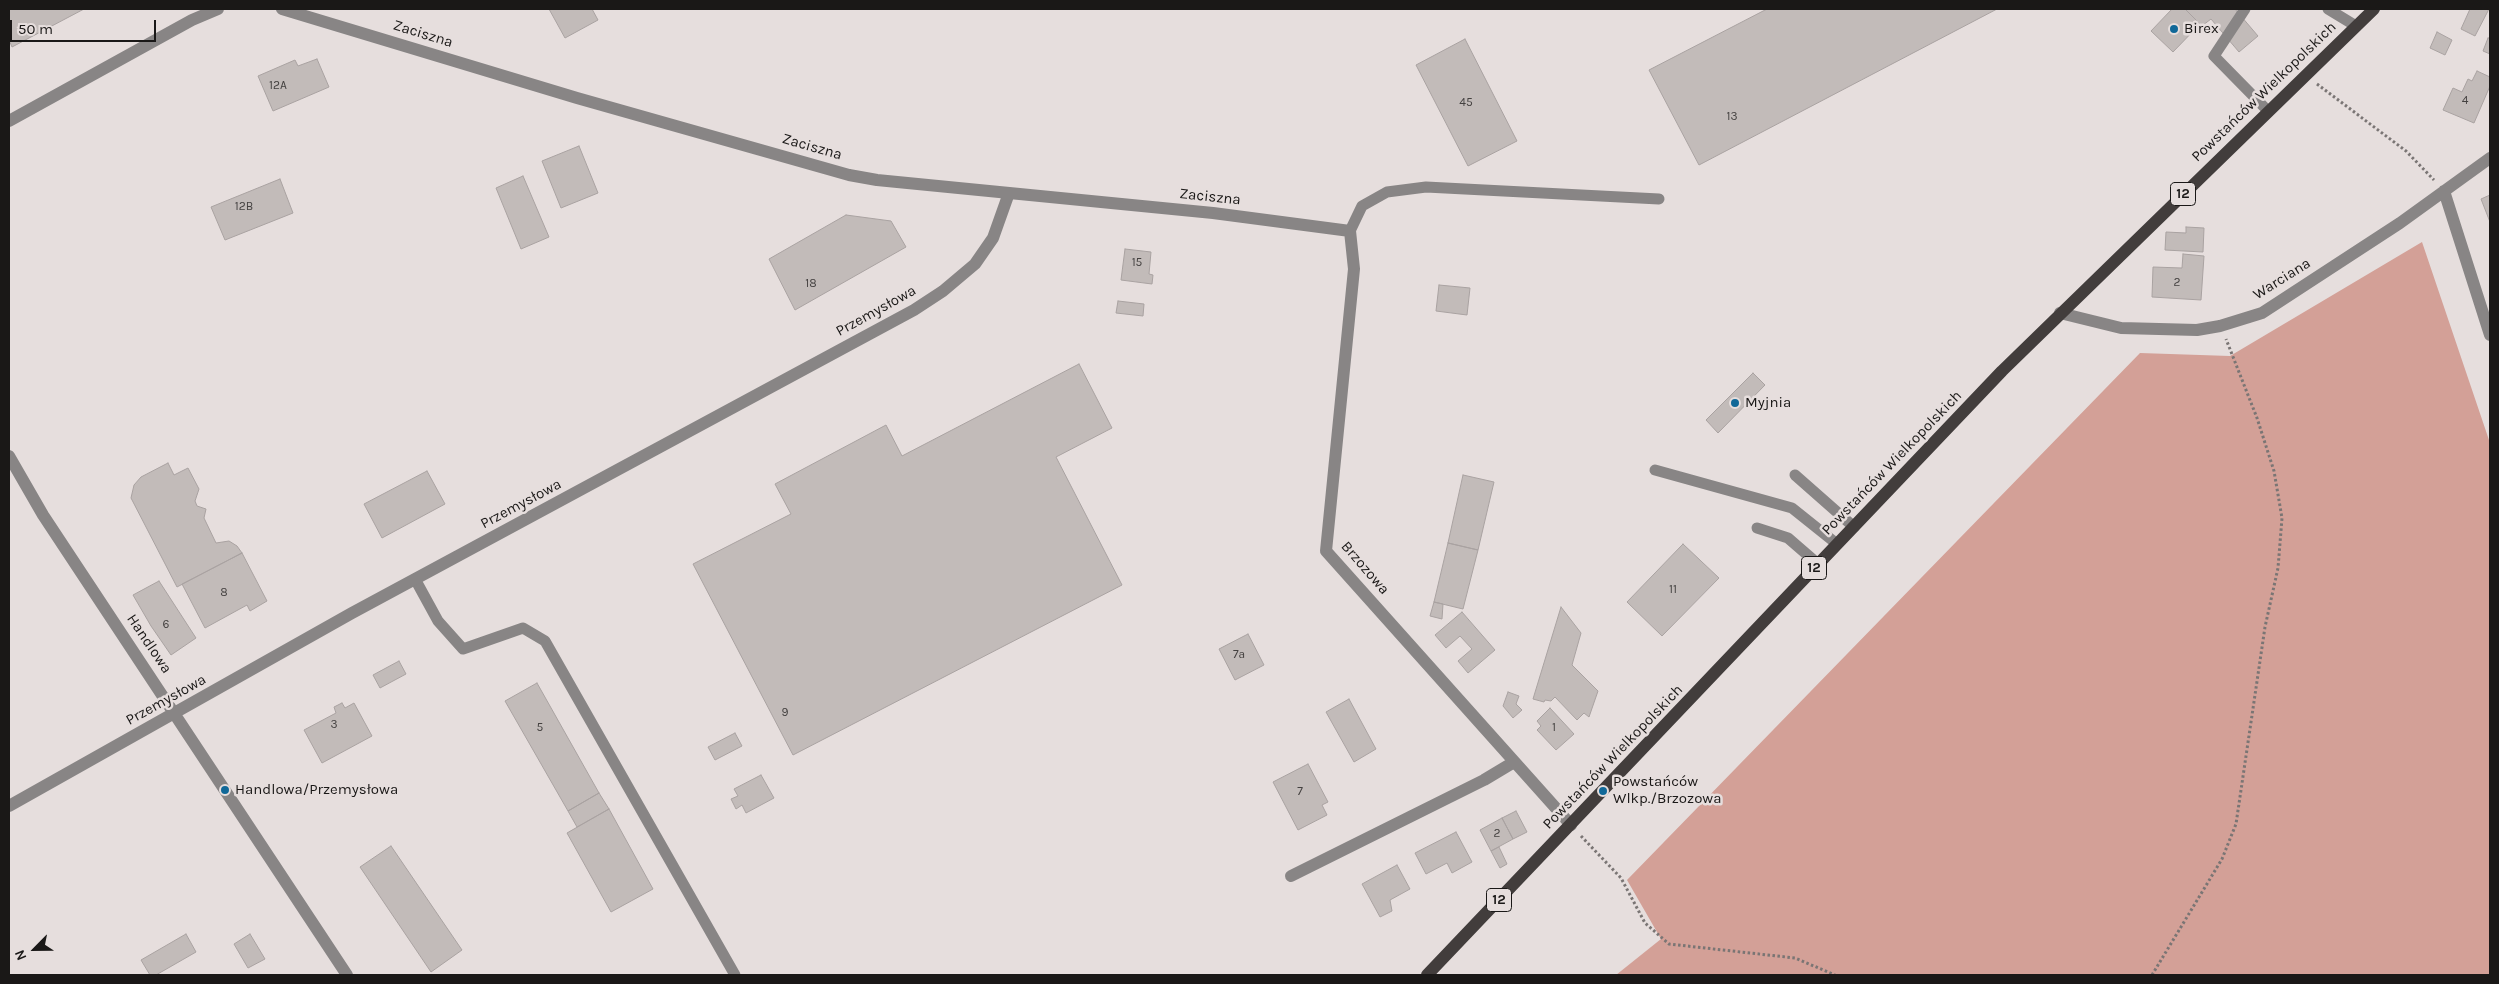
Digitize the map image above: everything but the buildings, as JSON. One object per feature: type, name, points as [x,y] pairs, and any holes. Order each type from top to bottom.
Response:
[{"type":"main road","name":"Powstańców Wielkopolskich","points":[[1427,975],[1837,544],[2060,313],[2374,9]]},
{"type":"street","points":[[9,121],[192,20],[218,9]]},
{"type":"street","name":"Zaciszna","points":[[282,9],[587,101],[849,175],[877,180],[1213,213],[1350,231]]},
{"type":"street","name":"Warciana","points":[[2060,313],[2121,328],[2197,330],[2220,326],[2262,312],[2400,223],[2490,158]]},
{"type":"street","points":[[2444,191],[2490,335]]},
{"type":"street","name":"Przemysłowa","points":[[9,806],[415,579],[914,310],[943,291],[975,264],[993,238],[1009,193]]},
{"type":"street","name":"Brzozowa","points":[[1350,231],[1354,269],[1326,551],[1571,825]]},
{"type":"street","name":"Handlowa","points":[[9,456],[43,515],[347,975]]},
{"type":"street","points":[[1291,876],[1484,780],[1514,762]]},
{"type":"lane","points":[[2245,9],[2214,56],[2268,111]]},
{"type":"lane","points":[[2328,9],[2356,26]]},
{"type":"lane","points":[[1350,231],[1362,206],[1387,192],[1426,187],[1658,200]]},
{"type":"lane","points":[[1655,470],[1792,508],[1837,544]]},
{"type":"lane","points":[[1796,476],[1854,527]]},
{"type":"lane","points":[[1757,528],[1788,538],[1818,564]]},
{"type":"lane","points":[[415,579],[438,621],[463,649],[523,628],[545,640],[735,975]]},
{"type":"path","points":[[2305,75],[2406,150],[2444,191]]},
{"type":"path","points":[[2152,975],[2222,859],[2236,824],[2265,627],[2278,568],[2282,518],[2274,471],[2257,418],[2220,326]]},
{"type":"path","points":[[1571,825],[1621,878],[1645,923],[1669,944],[1795,958],[1835,975]]},
{"type":"shaded area","points":[[2422,242],[2490,443],[2490,975],[1616,975],[1661,939],[1627,880],[2140,353],[2230,356]]},
{"type":"place","name":"Birex","points":[[2174,29]]},
{"type":"place","name":"Myjnia","points":[[1735,403]]},
{"type":"place","name":"Handlowa/Przemysłowa","points":[[225,790]]},
{"type":"place","name":"Powstańców Wlkp./Brzozowa","points":[[1603,791]]}]
